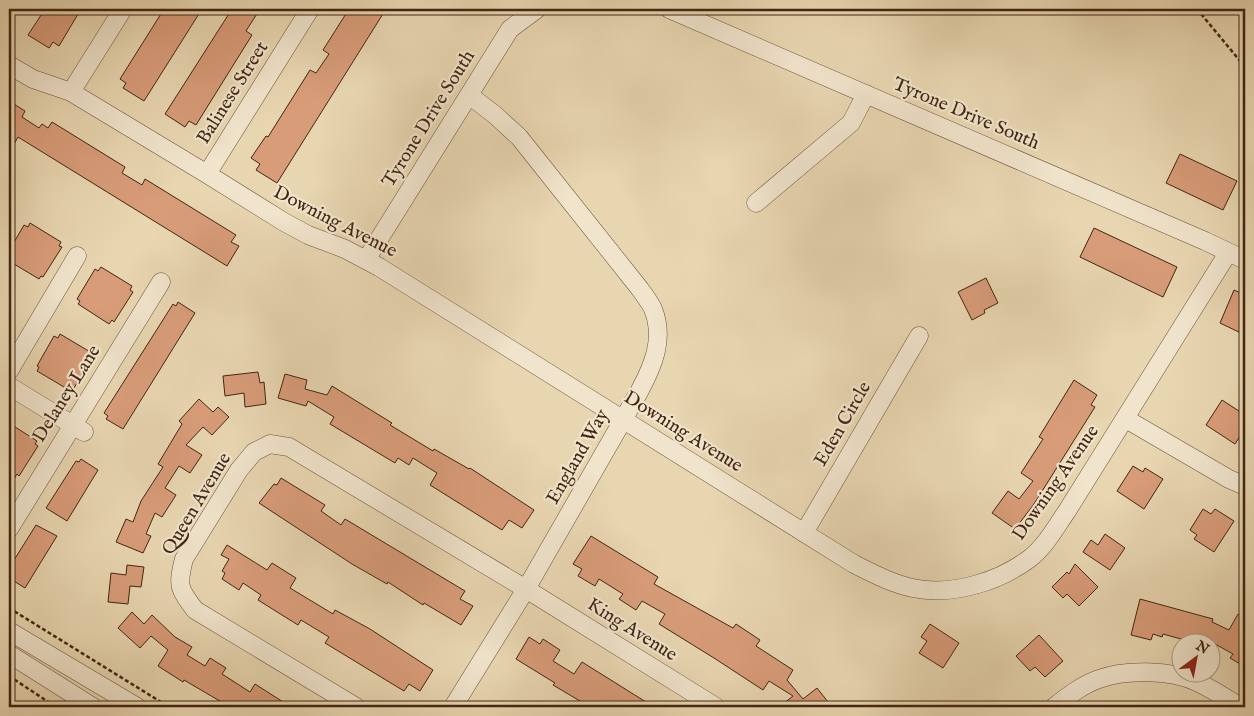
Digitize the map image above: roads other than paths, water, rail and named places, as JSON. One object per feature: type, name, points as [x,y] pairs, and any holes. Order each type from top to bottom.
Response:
[{"type":"street","points":[[71,92],[123,9]]},
{"type":"street","name":"Balinese Street","points":[[207,174],[310,9]]},
{"type":"street","name":"Tyrone Drive South","points":[[366,260],[510,29],[537,9]]},
{"type":"street","name":"Tyrone Drive South","points":[[669,9],[1245,260]]},
{"type":"street","name":"Downing Avenue","points":[[9,65],[33,80],[71,92],[284,222],[308,235],[345,249],[366,260],[854,564],[901,585],[941,591],[958,589],[988,581],[1030,558],[1044,543],[1067,511],[1228,253]]},
{"type":"street","points":[[756,203],[850,123],[866,94]]},
{"type":"street","name":"England Way","points":[[453,707],[526,589],[624,420],[649,374],[657,352],[657,325],[653,308],[640,289],[519,137],[469,95]]},
{"type":"street","points":[[9,372],[77,256]]},
{"type":"street","name":"Delaney Lane","points":[[9,529],[78,428],[161,282]]},
{"type":"street","name":"Eden Circle","points":[[804,533],[919,336]]},
{"type":"street","points":[[9,386],[78,428]]},
{"type":"street","points":[[1126,419],[1230,480],[1245,486]]},
{"type":"street","name":"Queen Avenue","points":[[356,707],[195,610],[181,592],[180,576],[184,560],[239,470],[254,452],[270,444],[289,447],[526,589]]},
{"type":"street","name":"King Avenue","points":[[526,589],[716,707]]},
{"type":"street","points":[[9,631],[137,707]]},
{"type":"street","points":[[9,654],[93,707]]},
{"type":"street","points":[[1054,707],[1075,691],[1100,679],[1136,672],[1163,672],[1196,681],[1240,707]]}]
